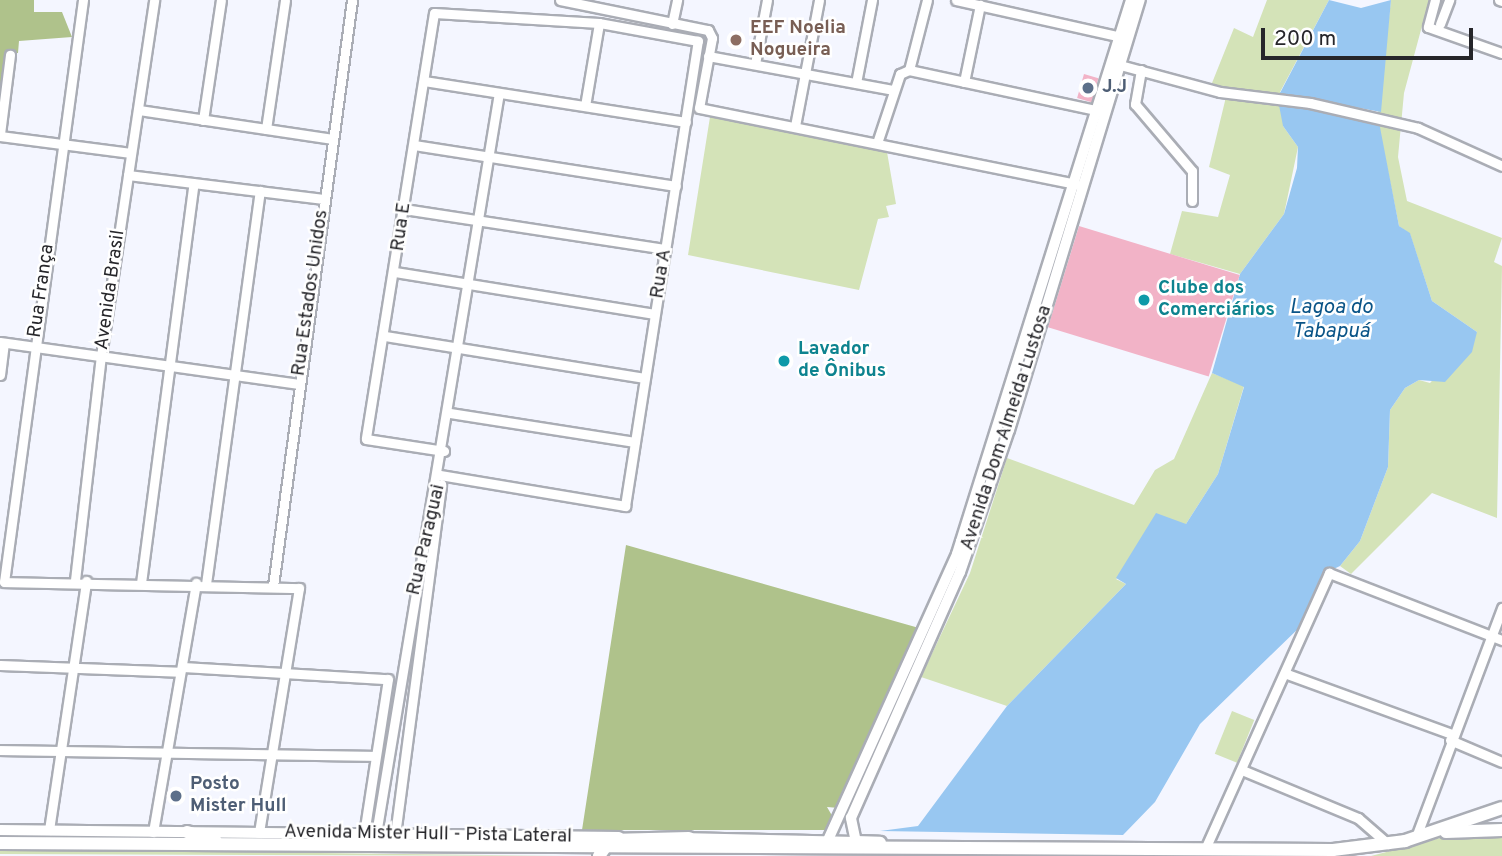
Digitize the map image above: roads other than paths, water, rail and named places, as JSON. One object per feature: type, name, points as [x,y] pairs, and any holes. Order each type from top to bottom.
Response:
[{"type":"highway","points":[[0,844],[578,853],[936,848],[1205,849],[1388,844],[1502,808]]},
{"type":"highway","points":[[1419,836],[1502,830]]},
{"type":"highway","points":[[187,832],[240,846]]},
{"type":"highway","points":[[599,853],[610,840],[689,838]]},
{"type":"highway","points":[[856,842],[936,848]]},
{"type":"main road","name":"Avenida Dom Almeida Lustosa","points":[[828,840],[847,816],[960,572],[1103,112],[1131,0]]},
{"type":"main road","name":"Avenida Dom Almeida Lustosa","points":[[1018,387],[1076,184],[1120,65],[1140,0]]},
{"type":"main road","points":[[847,816],[856,842]]},
{"type":"main road","name":"Avenida Mister Hull - Pista Lateral","points":[[0,830],[856,842]]},
{"type":"street","name":"Rua França","points":[[81,580],[4,582],[83,0]]},
{"type":"street","name":"Avenida Brasil","points":[[50,830],[75,668],[101,356],[154,0]]},
{"type":"street","points":[[203,120],[221,0]]},
{"type":"street","points":[[266,129],[285,0]]},
{"type":"street","name":"Rua Estados Unidos","points":[[273,586],[352,0]]},
{"type":"street","points":[[560,0],[708,30],[712,38],[699,108],[1076,184]]},
{"type":"street","points":[[621,13],[624,0]]},
{"type":"street","points":[[672,24],[677,0]]},
{"type":"street","points":[[755,64],[767,0]]},
{"type":"street","points":[[795,126],[820,0]]},
{"type":"street","points":[[856,83],[872,0]]},
{"type":"street","points":[[877,143],[894,90],[909,70],[927,0]]},
{"type":"street","points":[[956,0],[1121,37]]},
{"type":"street","points":[[1435,0],[1428,27],[1502,52]]},
{"type":"street","points":[[1440,24],[1449,0]]},
{"type":"street","points":[[964,82],[980,5]]},
{"type":"street","name":"Rua E","points":[[444,451],[366,439],[385,336],[434,13],[599,23]]},
{"type":"street","points":[[585,106],[599,23]]},
{"type":"street","name":"Rua A","points":[[440,475],[625,506],[698,41],[599,23]]},
{"type":"street","points":[[10,55],[0,135],[131,153]]},
{"type":"street","points":[[708,56],[894,90]]},
{"type":"street","points":[[1120,65],[1220,92],[1310,103],[1418,128],[1502,166]]},
{"type":"street","points":[[1141,69],[1137,109],[1192,171],[1192,201]]},
{"type":"street","points":[[909,70],[1103,112]]},
{"type":"street","points":[[424,81],[686,122]]},
{"type":"street","points":[[440,475],[499,93]]},
{"type":"street","points":[[138,110],[333,139]]},
{"type":"street","points":[[414,145],[676,186]]},
{"type":"street","points":[[128,175],[324,200]]},
{"type":"street","points":[[141,583],[194,183]]},
{"type":"street","points":[[153,832],[181,669],[201,583],[260,191]]},
{"type":"street","points":[[404,209],[666,249]]},
{"type":"street","points":[[395,272],[655,314]]},
{"type":"street","points":[[385,336],[645,379]]},
{"type":"street","points":[[0,375],[2,343],[299,384]]},
{"type":"street","points":[[450,413],[635,442]]},
{"type":"street","name":"Rua Paraguai","points":[[376,834],[422,544],[440,475]]},
{"type":"street","name":"Rua Paraguai","points":[[395,835],[442,507],[440,475]]},
{"type":"street","points":[[1205,849],[1287,674],[1329,573],[1502,640]]},
{"type":"street","points":[[81,580],[299,588],[259,833]]},
{"type":"street","points":[[1419,836],[1451,737],[1502,608]]},
{"type":"street","points":[[0,665],[286,672],[388,679],[364,834]]},
{"type":"street","points":[[1287,674],[1451,737],[1502,762]]},
{"type":"street","points":[[0,750],[374,756]]},
{"type":"street","points":[[1242,770],[1359,818],[1388,844]]},
{"type":"water","points":[[1329,0],[1361,8],[1391,0],[1381,112],[1280,93]]},
{"type":"water","name":"Lagoa do Tabapuá","points":[[1278,100],[1379,122],[1399,226],[1410,233],[1432,301],[1477,332],[1472,352],[1445,382],[1419,380],[1405,388],[1390,410],[1388,467],[1360,541],[1340,566],[1323,574],[1302,625],[1200,724],[1155,802],[1123,835],[880,831],[918,826],[1007,706],[1126,584],[1116,578],[1156,513],[1186,524],[1218,474],[1244,387],[1212,373],[1240,274],[1284,214],[1297,168],[1298,147],[1283,126]]},
{"type":"place","name":"EEF Noelia Nogueira","points":[[736,40]]},
{"type":"place","name":"J.J","points":[[1088,88]]},
{"type":"place","name":"Clube dos Comerciários","points":[[1144,300]]},
{"type":"place","name":"Lavador de Ônibus","points":[[784,361]]},
{"type":"place","name":"Posto Mister Hull","points":[[176,796]]}]
